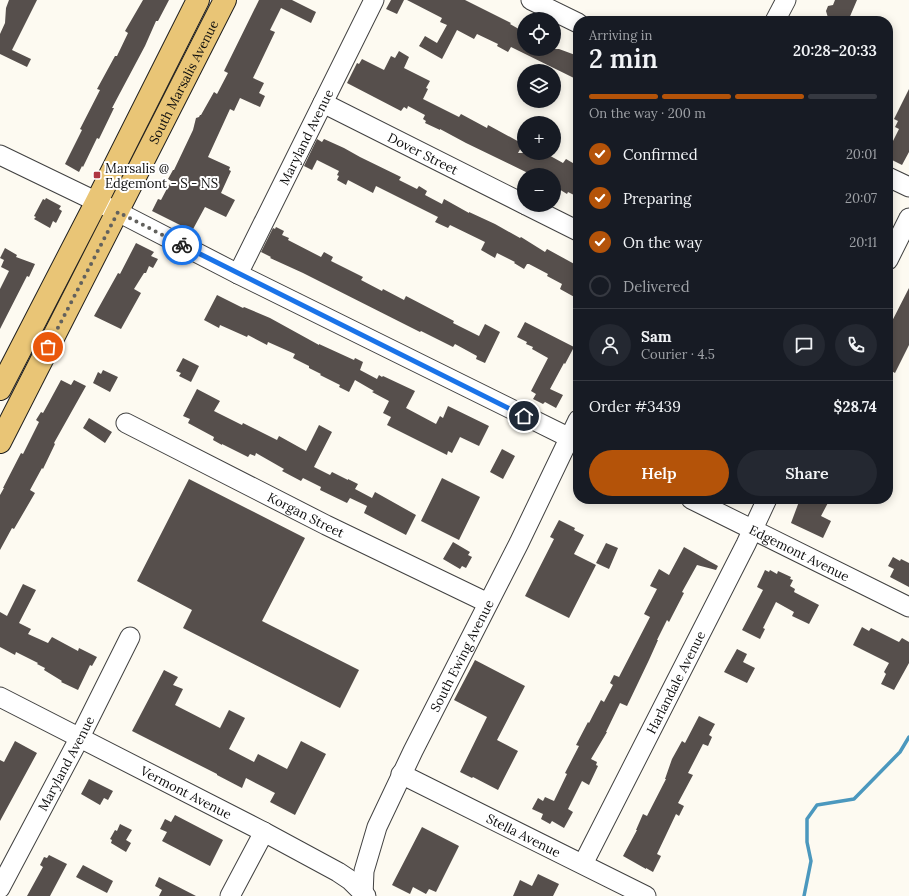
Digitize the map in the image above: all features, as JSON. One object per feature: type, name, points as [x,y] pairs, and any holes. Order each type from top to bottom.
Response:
[{"type":"main road","name":"South Marsalis Avenue","points":[[0,389],[198,0]]},
{"type":"main road","name":"South Marsalis Avenue","points":[[0,442],[225,0]]},
{"type":"street","name":"Maryland Avenue","points":[[238,274],[374,0]]},
{"type":"street","points":[[531,0],[573,21]]},
{"type":"street","points":[[778,16],[786,0]]},
{"type":"street","name":"Dover Street","points":[[322,103],[517,201]]},
{"type":"street","points":[[0,155],[96,203],[118,212],[238,274],[573,440]]},
{"type":"street","points":[[893,180],[909,188]]},
{"type":"street","name":"Dover Street","points":[[539,212],[573,229]]},
{"type":"street","points":[[893,250],[909,218]]},
{"type":"street","name":"Korgan Street","points":[[126,422],[326,525],[488,603]]},
{"type":"street","name":"South Ewing Avenue","points":[[364,895],[364,871],[370,849],[377,827],[401,774],[519,543],[573,442]]},
{"type":"street","name":"Edgemont Avenue","points":[[701,504],[909,606]]},
{"type":"street","name":"Harlandale Avenue","points":[[583,864],[764,504]]},
{"type":"street","name":"Maryland Avenue","points":[[0,888],[80,737],[130,637]]},
{"type":"street","name":"Vermont Avenue","points":[[0,697],[264,832],[338,872],[350,880],[364,895]]},
{"type":"street","name":"Stella Avenue","points":[[401,774],[646,896]]},
{"type":"street","points":[[230,896],[264,832]]},
{"type":"building","points":[[9,0],[37,0],[12,50],[31,59],[27,67],[0,54],[0,34],[5,23],[6,8]]},
{"type":"building","points":[[143,0],[169,0],[158,21],[156,21],[145,46],[112,108],[114,108],[99,139],[97,138],[79,172],[65,164],[82,130],[80,129],[100,90],[97,89],[115,56],[117,56],[128,33],[125,31]]},
{"type":"building","points":[[259,0],[292,0],[316,12],[311,23],[281,8],[270,30],[275,32],[253,78],[264,83],[259,93],[265,96],[260,107],[240,98],[234,111],[230,109],[208,157],[230,167],[229,170],[231,171],[221,193],[235,200],[226,217],[205,207],[192,231],[152,211],[158,199],[161,200],[171,181],[168,179],[174,170],[193,130],[196,118],[201,115],[214,92],[217,94],[228,73],[224,71]]},
{"type":"building","points":[[391,0],[404,0],[397,14],[386,9]]},
{"type":"building","points":[[407,0],[465,0],[511,23],[510,24],[517,28],[517,50],[511,47],[508,52],[497,46],[498,44],[477,34],[474,39],[457,30],[442,59],[419,46],[425,36],[437,43],[447,25],[440,22],[442,18]]},
{"type":"building","points":[[835,0],[857,0],[850,16],[828,16],[826,11],[828,6],[833,5]]},
{"type":"building","points":[[561,50],[573,54],[573,78],[561,72],[561,64],[546,64],[529,56],[561,56]]},
{"type":"building","points":[[399,51],[409,57],[404,68],[430,81],[423,99],[459,117],[461,114],[487,128],[488,125],[517,141],[517,160],[558,160],[563,163],[566,159],[573,163],[573,194],[568,192],[567,194],[561,190],[561,168],[518,168],[425,123],[426,121],[423,119],[425,115],[408,106],[407,109],[404,107],[401,111],[347,83],[357,63],[359,64],[362,59],[384,70],[391,56],[395,58]]},
{"type":"building","points":[[909,89],[909,152],[902,165],[893,160],[893,141],[899,129],[895,127],[898,121],[894,119]]},
{"type":"building","points":[[317,139],[322,142],[324,139],[344,148],[401,177],[399,180],[417,189],[419,186],[427,191],[425,195],[442,204],[444,199],[469,213],[495,224],[520,238],[521,237],[545,252],[547,249],[573,263],[573,296],[560,289],[562,284],[547,276],[548,274],[529,264],[527,264],[524,269],[514,263],[515,262],[497,253],[495,258],[481,250],[485,242],[450,225],[448,228],[435,222],[438,217],[376,186],[373,193],[348,180],[346,185],[337,180],[339,171],[317,160],[312,170],[304,166]]},
{"type":"building","points":[[46,198],[61,206],[59,209],[62,211],[56,223],[53,221],[50,228],[34,219],[36,217],[34,216],[43,199],[45,200]]},
{"type":"building","points":[[276,227],[284,231],[282,235],[289,238],[288,240],[321,257],[324,252],[333,257],[331,261],[363,277],[361,280],[382,291],[383,289],[404,300],[406,296],[479,336],[485,324],[500,332],[485,363],[476,359],[477,356],[455,344],[453,347],[421,331],[420,332],[270,258],[271,257],[261,252],[273,228],[275,229]]},
{"type":"building","points":[[136,243],[154,252],[151,256],[158,259],[153,268],[149,266],[146,273],[144,273],[134,289],[141,293],[121,329],[94,316],[118,273],[120,274]]},
{"type":"building","points":[[5,248],[17,255],[16,257],[35,264],[29,277],[27,276],[0,329],[0,289],[9,271],[1,267],[4,260],[0,258]]},
{"type":"building","points":[[909,288],[909,345],[895,373],[893,372],[893,319]]},
{"type":"building","points":[[217,295],[243,308],[244,307],[270,318],[319,345],[354,360],[355,358],[363,362],[360,370],[377,379],[379,375],[382,377],[383,376],[415,391],[406,408],[436,424],[440,416],[443,418],[448,406],[489,426],[479,446],[460,437],[452,453],[448,451],[447,455],[387,425],[391,417],[383,413],[389,401],[372,392],[374,391],[355,380],[349,392],[339,387],[340,385],[309,368],[309,366],[293,358],[295,354],[268,342],[267,345],[248,335],[247,337],[220,325],[219,328],[204,320]]},
{"type":"building","points":[[525,322],[573,346],[565,364],[564,363],[550,389],[563,395],[556,408],[545,402],[543,404],[533,399],[536,394],[531,391],[548,358],[532,349],[533,347],[526,344],[527,342],[517,337]]},
{"type":"building","points":[[183,358],[199,366],[191,382],[179,376],[181,373],[176,371]]},
{"type":"building","points":[[103,370],[118,377],[110,392],[93,383],[98,372],[101,374]]},
{"type":"building","points":[[61,380],[71,385],[74,380],[86,386],[54,443],[55,444],[43,469],[42,468],[30,490],[35,493],[14,529],[12,528],[0,550],[0,495],[21,453],[23,454],[39,422],[36,420],[41,412],[43,413]]},
{"type":"building","points":[[197,389],[220,401],[214,411],[242,425],[243,423],[277,440],[279,436],[306,451],[319,425],[332,432],[314,467],[330,475],[332,472],[348,479],[358,484],[355,489],[372,498],[375,492],[416,515],[406,535],[364,513],[367,506],[350,498],[347,503],[320,490],[321,487],[303,478],[301,481],[282,471],[284,469],[256,453],[255,456],[250,454],[248,457],[222,445],[213,440],[214,437],[188,423],[190,419],[183,416]]},
{"type":"building","points":[[89,418],[112,432],[105,443],[83,428]]},
{"type":"building","points":[[502,449],[515,456],[503,479],[490,472]]},
{"type":"building","points":[[442,478],[480,497],[459,540],[421,521]]},
{"type":"building","points":[[189,479],[305,538],[262,621],[359,670],[340,708],[183,628],[192,610],[137,581]]},
{"type":"building","points":[[798,504],[827,504],[821,516],[831,521],[823,538],[791,523]]},
{"type":"building","points":[[559,520],[575,528],[574,530],[584,535],[574,554],[596,565],[569,618],[525,596],[554,539],[550,537]]},
{"type":"building","points":[[453,542],[470,552],[468,555],[472,557],[466,568],[462,566],[460,569],[443,559]]},
{"type":"building","points":[[606,543],[618,548],[609,569],[596,563]]},
{"type":"building","points":[[684,547],[718,566],[716,570],[697,565],[682,592],[684,593],[669,622],[667,620],[657,640],[627,706],[620,703],[607,732],[591,759],[597,762],[596,765],[598,766],[589,785],[582,781],[568,809],[573,812],[564,828],[552,821],[550,824],[541,819],[543,814],[532,809],[538,798],[543,801],[545,797],[554,801],[567,774],[565,773],[579,746],[576,745],[588,722],[589,723],[601,700],[604,702],[613,685],[610,683],[614,675],[619,677],[650,617],[644,614],[657,589],[650,586],[659,569],[669,575]]},
{"type":"building","points":[[893,557],[900,561],[901,559],[909,563],[909,587],[890,577],[894,569],[888,566]]},
{"type":"building","points":[[765,570],[769,572],[770,570],[777,574],[778,571],[791,577],[790,579],[793,580],[790,586],[795,589],[794,592],[819,605],[809,624],[792,616],[794,612],[776,602],[763,628],[765,629],[760,639],[742,630],[763,590],[757,587]]},
{"type":"building","points":[[23,584],[36,590],[19,623],[31,629],[28,634],[48,643],[52,637],[78,651],[79,648],[97,657],[92,666],[90,665],[78,690],[61,682],[62,681],[44,670],[45,668],[37,664],[38,663],[16,652],[15,655],[0,647],[0,612],[7,616]]},
{"type":"building","points":[[862,627],[869,631],[871,628],[899,642],[902,638],[909,642],[909,663],[894,690],[881,684],[886,674],[884,672],[889,663],[853,645]]},
{"type":"building","points":[[737,649],[747,654],[743,662],[755,668],[747,683],[724,672]]},
{"type":"building","points":[[475,660],[525,686],[497,740],[518,751],[498,790],[460,772],[487,717],[454,700]]},
{"type":"building","points":[[164,670],[178,677],[173,685],[183,689],[175,705],[220,728],[229,710],[245,718],[229,749],[254,762],[258,754],[287,769],[301,741],[326,754],[295,815],[270,802],[275,793],[246,778],[242,788],[132,731]]},
{"type":"building","points":[[699,716],[715,724],[709,735],[712,737],[708,746],[703,744],[688,773],[693,775],[678,803],[684,806],[679,816],[676,814],[657,854],[661,856],[653,872],[623,856],[637,830],[643,814],[647,816],[666,779],[672,759],[682,741],[685,743]]},
{"type":"building","points":[[15,741],[37,753],[0,821],[0,760],[4,762]]},
{"type":"building","points":[[89,779],[113,791],[108,800],[104,798],[100,805],[81,794]]},
{"type":"building","points":[[175,815],[223,840],[210,866],[162,841],[167,832],[160,829],[165,819],[171,822]]},
{"type":"building","points":[[120,824],[132,830],[126,840],[131,843],[126,852],[111,843],[112,840],[110,839],[115,830],[117,831]]},
{"type":"building","points":[[422,827],[459,846],[436,892],[429,889],[426,894],[413,887],[410,894],[392,885]]},
{"type":"building","points":[[49,855],[67,864],[50,896],[27,896],[43,867],[40,865],[44,857],[47,858]]},
{"type":"building","points":[[83,865],[113,881],[107,893],[76,877]]},
{"type":"building","points":[[538,874],[559,884],[553,896],[513,896],[520,880],[532,886]]},
{"type":"building","points":[[159,877],[196,896],[159,896],[162,890],[155,886]]},
{"type":"waterway","points":[[804,896],[811,861],[807,842],[807,819],[817,805],[854,799],[900,752],[909,737]]},
{"type":"way so far","points":[[48,347],[118,212],[182,245]]},
{"type":"place","name":"Marsalis @ Edgemont - S - NS","points":[[97,175]]},
{"type":"route","points":[[182,245],[524,416]]}]
